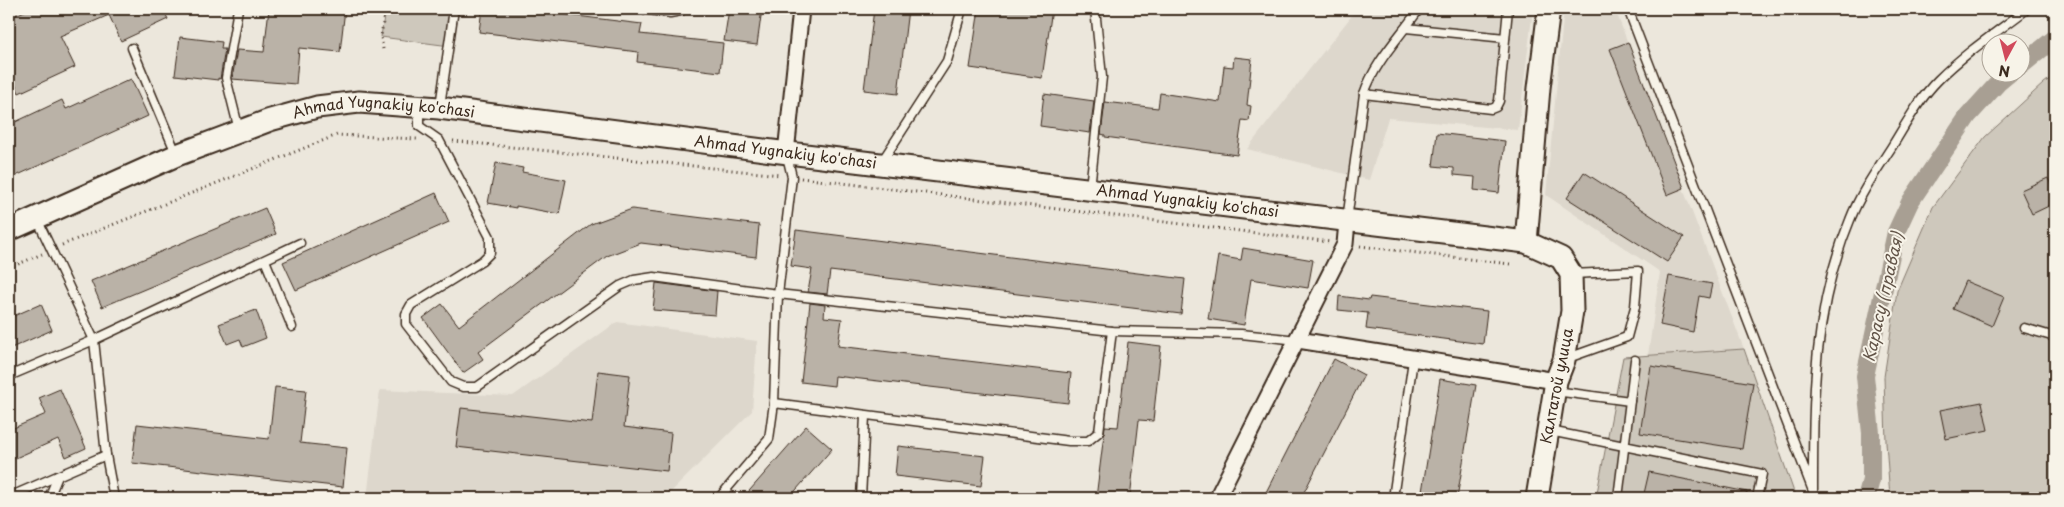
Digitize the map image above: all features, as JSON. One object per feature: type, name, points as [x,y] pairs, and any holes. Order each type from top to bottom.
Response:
[{"type":"street","points":[[786,153],[801,9]]},
{"type":"street","points":[[1526,242],[1539,88],[1549,9]]},
{"type":"street","name":"Ahmad Yugnakiy ko'chasi","points":[[9,230],[177,155],[239,132],[301,111],[332,104],[372,103],[429,107],[879,165],[1526,242],[1561,258],[1571,274]]},
{"type":"street","points":[[1217,498],[1345,244],[1347,222]]},
{"type":"street","name":"Калтатой улица","points":[[1538,498],[1555,386],[1564,360],[1572,311],[1571,274]]},
{"type":"street","points":[[1298,340],[1555,386]]},
{"type":"lane","points":[[238,9],[226,78],[239,132]]},
{"type":"lane","points":[[454,9],[429,107],[419,126],[439,140],[490,237],[490,253],[482,261],[411,305],[406,314],[406,324],[450,382],[462,387],[477,387],[620,286],[634,280],[654,277],[778,294],[1112,331],[1241,334],[1298,340]]},
{"type":"lane","points":[[642,9],[670,13],[682,9]]},
{"type":"lane","points":[[879,165],[947,61],[962,9]]},
{"type":"lane","points":[[1089,190],[1102,77],[1095,9]]},
{"type":"lane","points":[[1347,222],[1364,94],[1379,62],[1419,9]]},
{"type":"lane","points":[[1364,94],[1491,109],[1496,107],[1499,101],[1508,9]]},
{"type":"lane","points":[[1628,9],[1813,491],[1813,392],[1817,349],[1830,282],[1850,219],[1871,179],[1922,98],[1955,64],[2027,9]]},
{"type":"lane","points":[[1406,28],[1505,38]]},
{"type":"lane","points":[[132,48],[177,155]]},
{"type":"lane","points":[[719,498],[769,439],[774,403],[778,294],[792,177],[786,153]]},
{"type":"lane","points":[[36,217],[94,340],[106,455],[114,498]]},
{"type":"lane","points":[[9,376],[94,340],[300,243]]},
{"type":"lane","points":[[265,260],[292,327]]},
{"type":"lane","points":[[1564,360],[1627,337],[1634,307],[1638,271],[1571,274]]},
{"type":"lane","points":[[2024,328],[2055,337]]},
{"type":"lane","points":[[774,403],[1070,441],[1088,441],[1099,432],[1112,331]]},
{"type":"lane","points":[[1393,498],[1413,360]]},
{"type":"lane","points":[[1618,498],[1634,360]]},
{"type":"lane","points":[[1555,386],[1630,401]]},
{"type":"lane","points":[[861,498],[865,416]]},
{"type":"lane","points":[[1548,431],[1762,474],[1757,498]]},
{"type":"lane","points":[[9,497],[106,455]]},
{"type":"lane","points":[[48,498],[58,476]]},
{"type":"path","points":[[382,49],[381,37],[385,9]]},
{"type":"path","points":[[9,268],[337,135],[439,140],[792,177],[1510,264]]},
{"type":"shaded area","points":[[385,9],[454,9],[450,46],[381,37]]},
{"type":"shaded area","points":[[1357,9],[1533,9],[1518,130],[1388,118],[1369,180],[1247,149]]},
{"type":"shaded area","points":[[1564,9],[1615,9],[1744,349],[1648,355],[1660,272],[1546,195]]},
{"type":"shaded area","points":[[2055,75],[2055,498],[1890,498],[1884,377],[1897,291],[1933,207],[1985,137]]},
{"type":"shaded area","points":[[617,322],[757,341],[752,411],[665,498],[367,498],[380,390],[513,396]]},
{"type":"shaded area","points":[[1744,349],[1796,498],[1596,498],[1623,357]]},
{"type":"building","points":[[29,9],[163,9],[168,19],[121,41],[109,15],[60,36],[75,67],[19,93],[9,71],[9,18]]},
{"type":"building","points":[[269,9],[345,9],[340,52],[299,48],[296,84],[232,79],[237,50],[264,52]]},
{"type":"building","points":[[482,9],[519,9],[642,24],[640,34],[723,43],[720,72],[637,62],[638,52],[479,32]]},
{"type":"building","points":[[729,9],[762,9],[757,45],[724,41]]},
{"type":"building","points":[[874,9],[908,9],[898,94],[864,90]]},
{"type":"building","points":[[979,9],[1052,9],[1042,78],[970,68]]},
{"type":"building","points":[[180,37],[222,42],[221,49],[225,49],[220,79],[175,75]]},
{"type":"building","points":[[1628,42],[1684,188],[1667,195],[1610,49]]},
{"type":"building","points":[[1234,57],[1252,59],[1247,105],[1251,106],[1249,121],[1242,120],[1237,155],[1105,137],[1105,135],[1101,134],[1105,102],[1158,108],[1160,93],[1220,102],[1224,66],[1233,67]]},
{"type":"building","points":[[131,79],[148,116],[9,179],[9,125],[62,100],[66,109]]},
{"type":"building","points":[[1044,94],[1094,101],[1090,133],[1040,126]]},
{"type":"building","points":[[1437,133],[1505,141],[1499,193],[1474,190],[1475,177],[1454,175],[1454,168],[1433,166]]},
{"type":"building","points":[[496,163],[523,168],[522,172],[566,180],[559,214],[488,203]]},
{"type":"building","points":[[1584,172],[1684,237],[1667,262],[1567,198]]},
{"type":"building","points":[[2048,178],[2055,195],[2055,203],[2032,214],[2021,190]]},
{"type":"building","points":[[436,193],[449,222],[296,290],[283,262]]},
{"type":"building","points":[[265,208],[276,234],[102,307],[91,281]]},
{"type":"building","points":[[632,209],[759,225],[756,257],[641,243],[607,256],[478,352],[483,359],[463,373],[423,318],[442,304],[459,326],[591,224]]},
{"type":"building","points":[[796,230],[1185,279],[1181,314],[830,271],[827,294],[808,292],[812,269],[791,266]]},
{"type":"building","points":[[1243,248],[1313,260],[1308,288],[1251,279],[1244,325],[1208,319],[1218,256],[1241,260]]},
{"type":"building","points":[[1669,276],[1712,284],[1709,298],[1699,296],[1693,332],[1660,325]]},
{"type":"building","points":[[1965,281],[2004,297],[1992,326],[1953,309]]},
{"type":"building","points":[[656,283],[717,291],[715,315],[653,310]]},
{"type":"building","points":[[1339,296],[1369,300],[1370,297],[1487,311],[1483,344],[1366,329],[1368,313],[1338,310]]},
{"type":"building","points":[[810,303],[825,305],[824,317],[842,319],[838,346],[1071,373],[1068,403],[835,376],[834,386],[801,382]]},
{"type":"building","points":[[41,304],[52,330],[9,349],[9,318]]},
{"type":"building","points":[[256,310],[266,338],[243,347],[240,339],[227,344],[219,324]]},
{"type":"building","points":[[1128,342],[1161,346],[1153,421],[1139,420],[1130,498],[1096,498],[1105,426],[1118,427]]},
{"type":"building","points":[[1334,359],[1364,375],[1301,498],[1263,498]]},
{"type":"building","points":[[1651,366],[1753,383],[1742,449],[1640,433]]},
{"type":"building","points":[[598,371],[630,375],[624,427],[671,433],[667,471],[456,447],[461,408],[592,423]]},
{"type":"building","points":[[1440,379],[1476,385],[1457,498],[1421,498]]},
{"type":"building","points":[[275,387],[306,390],[300,443],[347,448],[343,487],[132,463],[137,424],[269,439]]},
{"type":"building","points":[[60,389],[86,448],[66,457],[58,439],[9,461],[9,430],[46,414],[39,398]]},
{"type":"building","points":[[1982,402],[1988,430],[1946,439],[1940,410]]},
{"type":"building","points":[[806,426],[832,449],[789,498],[743,498]]},
{"type":"building","points":[[898,446],[985,456],[981,486],[895,476]]},
{"type":"building","points":[[1649,472],[1747,492],[1746,498],[1643,498]]},
{"type":"waterway","name":"Карасу (правая)","points":[[2032,57],[2055,38]]},
{"type":"waterway","name":"Карасу (правая)","points":[[1866,498],[1871,480],[1871,433],[1865,376],[1896,232],[1910,202],[1968,116],[1999,82]]}]
